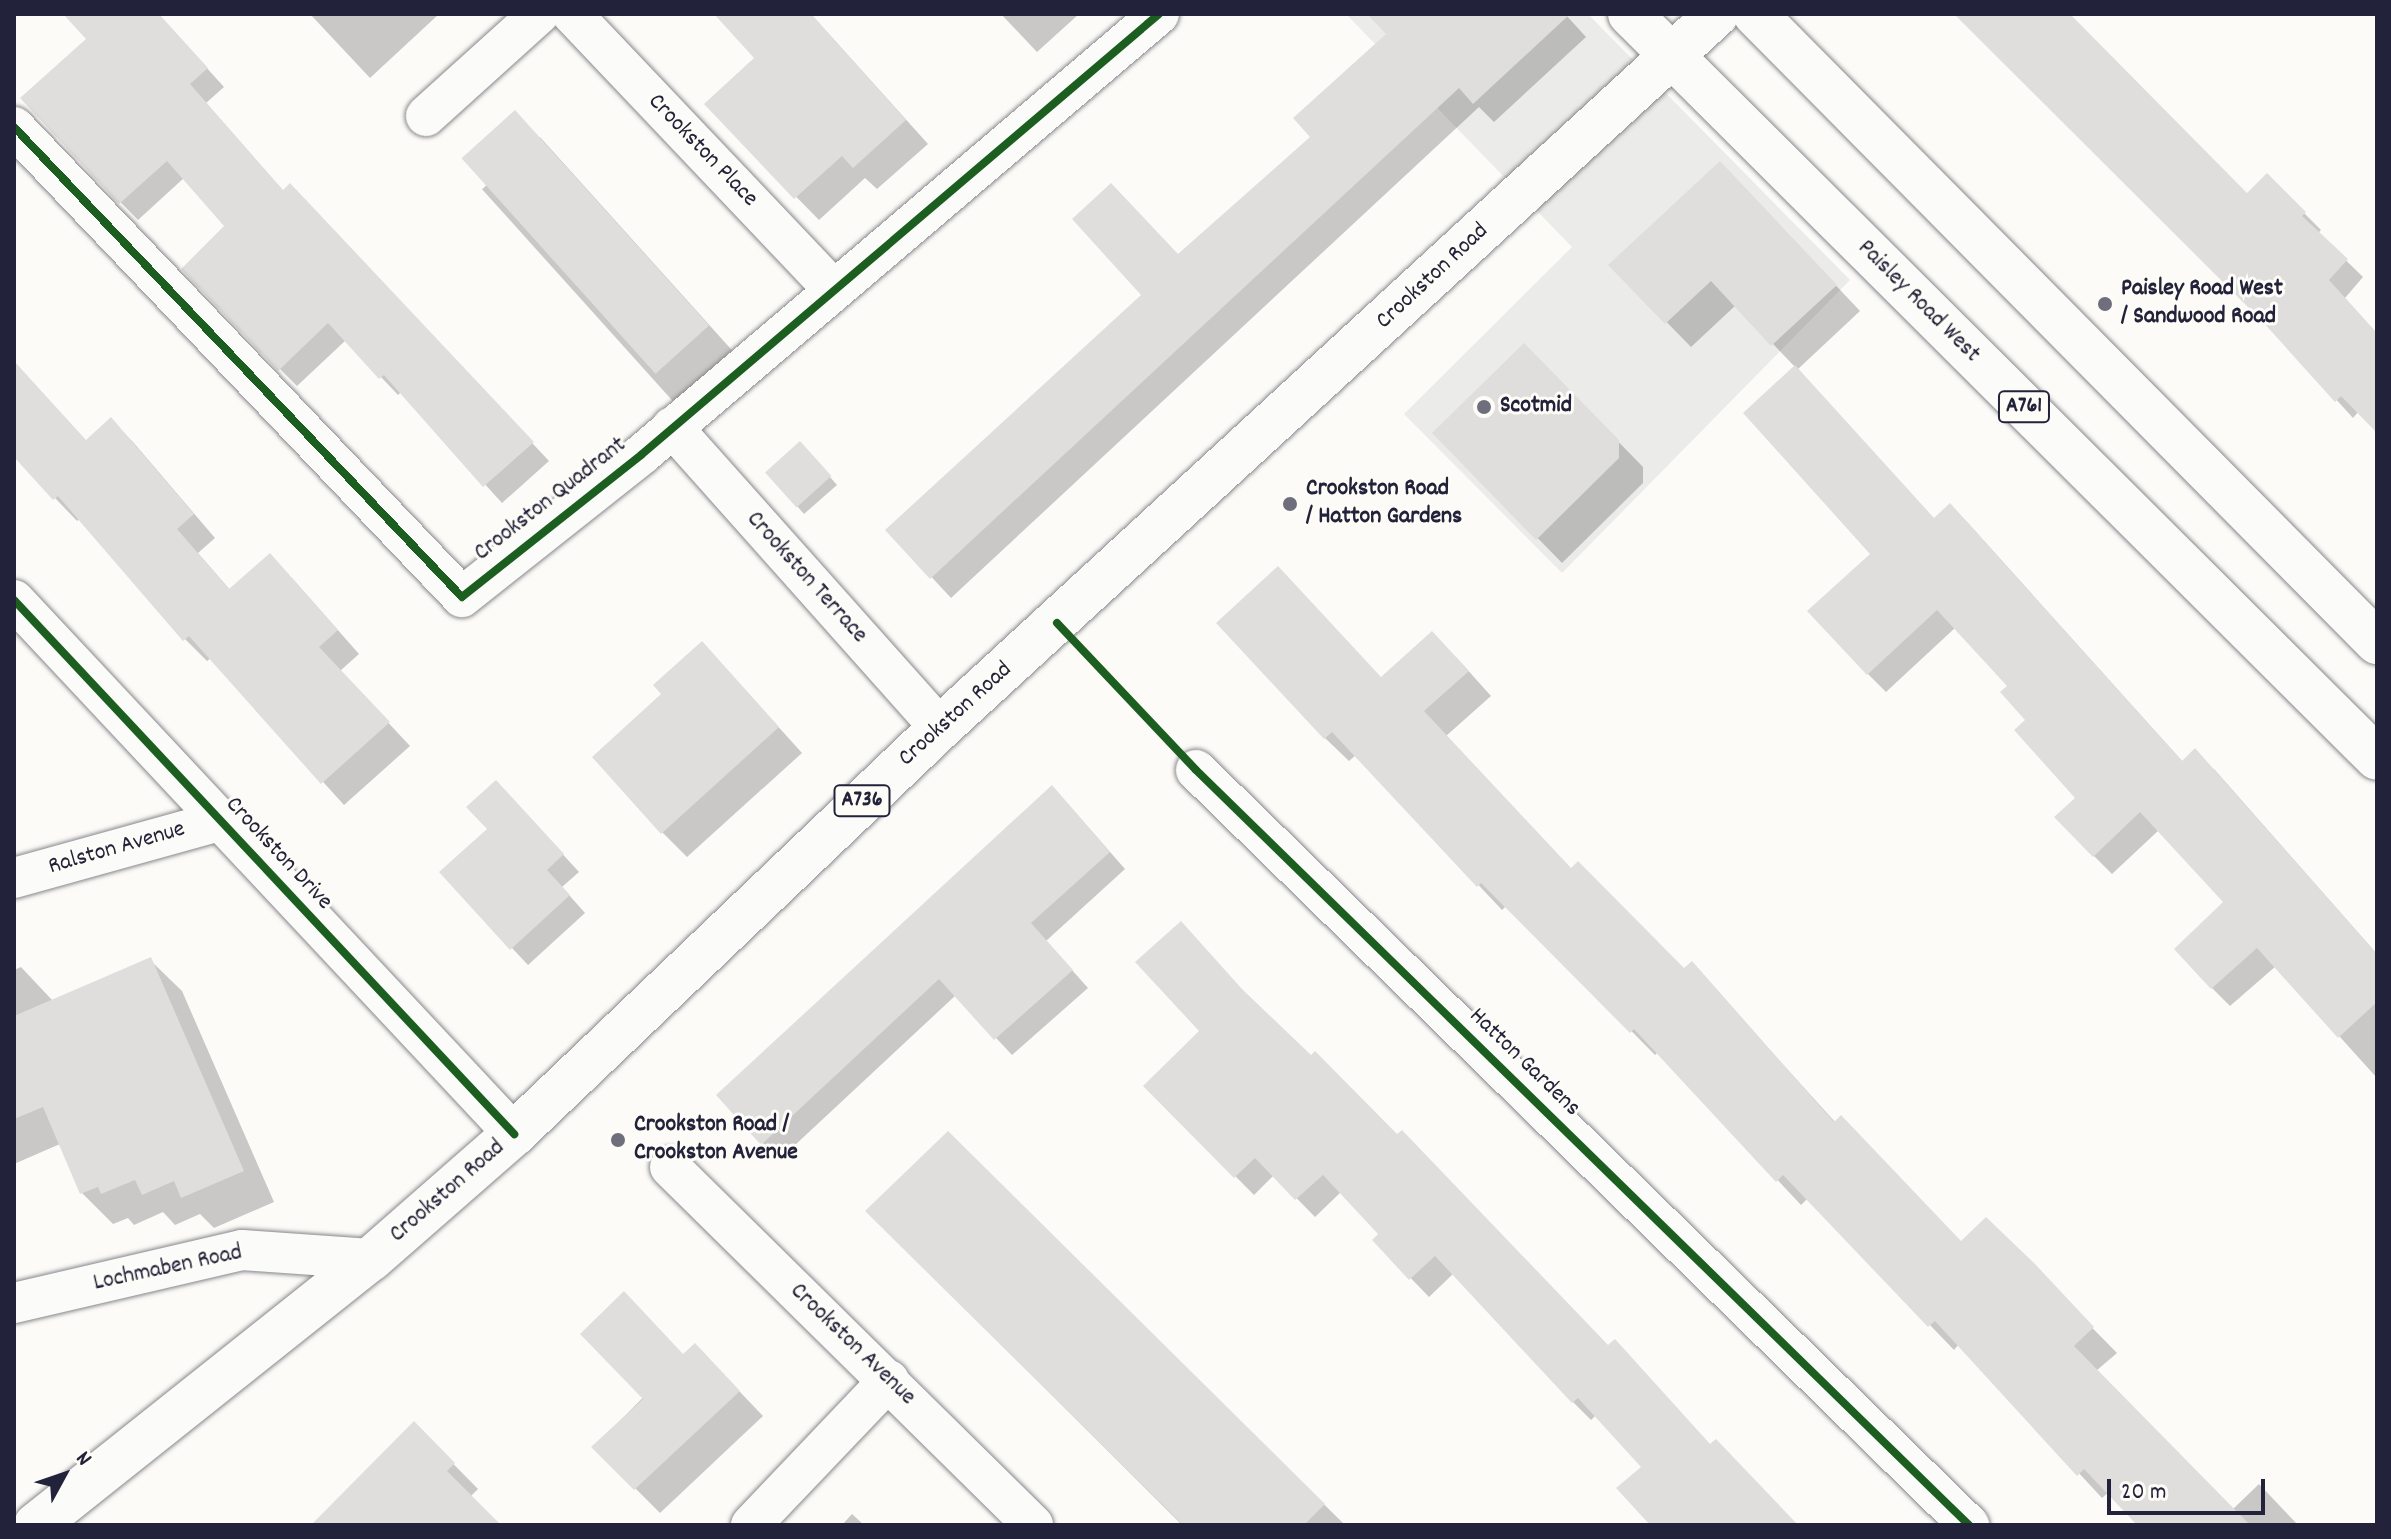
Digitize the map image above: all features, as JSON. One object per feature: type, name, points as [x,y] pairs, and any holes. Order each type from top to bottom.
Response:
[{"type":"main road","name":"Paisley Road West","points":[[1630,14],[2377,758]]},
{"type":"main road","name":"Crookston Road","points":[[36,1525],[371,1259],[514,1134],[940,728],[1717,14]]},
{"type":"main road","points":[[1755,14],[2377,642]]},
{"type":"street","points":[[426,116],[539,14]]},
{"type":"street","name":"Crookston Place","points":[[572,14],[832,288]]},
{"type":"street","name":"Crookston Quadrant","points":[[14,127],[462,597],[672,427],[832,288],[1159,14]]},
{"type":"street","name":"Crookston Terrace","points":[[672,427],[940,728]]},
{"type":"street","name":"Crookston Drive","points":[[14,600],[514,1134]]},
{"type":"street","name":"Hatton Gardens","points":[[1196,770],[1969,1525]]},
{"type":"street","name":"Ralston Avenue","points":[[14,878],[219,821]]},
{"type":"street","name":"Crookston Avenue","points":[[670,1167],[1033,1525]]},
{"type":"street","name":"Lochmaben Road","points":[[14,1303],[242,1250],[371,1259]]},
{"type":"street","points":[[751,1525],[889,1380]]},
{"type":"shaded area","points":[[1346,14],[1588,14],[1850,280],[1562,573],[1404,414],[1572,247]]},
{"type":"building","points":[[63,14],[159,14],[208,68],[190,84],[283,190],[290,183],[534,442],[483,487],[384,375],[379,379],[328,323],[278,371],[181,269],[224,226],[167,161],[119,204],[20,98],[86,39]]},
{"type":"building","points":[[714,14],[811,14],[906,120],[853,168],[842,156],[794,199],[704,104],[754,58]]},
{"type":"building","points":[[1367,14],[1570,14],[1473,104],[1459,88],[930,579],[885,530],[1141,295],[1072,219],[1111,183],[1178,254],[1310,137],[1293,118],[1386,34]]},
{"type":"building","points":[[1954,14],[2070,14],[2247,193],[2267,173],[2306,212],[2302,216],[2348,259],[2329,280],[2377,333],[2377,433],[2341,396],[2335,402],[2262,321]]},
{"type":"building","points":[[515,110],[709,326],[656,374],[461,158]]},
{"type":"building","points":[[1720,161],[1837,285],[1771,346],[1711,281],[1665,324],[1608,265]]},
{"type":"building","points":[[1524,343],[1619,440],[1619,458],[1536,540],[1432,433]]},
{"type":"building","points":[[14,361],[86,440],[111,417],[194,514],[177,529],[229,589],[270,553],[338,630],[319,647],[390,722],[321,784],[189,636],[183,641],[58,496],[53,500],[14,457]]},
{"type":"building","points":[[1795,365],[1934,518],[1950,503],[2182,761],[2195,748],[2377,954],[2377,1002],[2338,1038],[2257,948],[2211,989],[2174,949],[2223,902],[2140,812],[2093,857],[2054,817],[2075,798],[2014,730],[2025,720],[2000,692],[2007,686],[1937,610],[1867,675],[1807,611],[1870,554],[1743,413]]},
{"type":"building","points":[[800,441],[831,476],[797,507],[765,472]]},
{"type":"building","points":[[1278,566],[1381,677],[1432,631],[1469,671],[1424,711],[1571,868],[1578,861],[1684,968],[1692,961],[1834,1122],[1841,1115],[1961,1241],[1986,1217],[2035,1264],[2094,1327],[2074,1346],[2250,1525],[2137,1525],[2084,1469],[2077,1476],[1935,1321],[1928,1327],[1783,1175],[1776,1182],[1634,1029],[1630,1033],[1481,883],[1477,887],[1332,732],[1324,739],[1216,623]]},
{"type":"building","points":[[702,641],[779,727],[661,834],[592,757],[661,694],[653,685]]},
{"type":"building","points":[[496,780],[564,854],[547,870],[570,895],[510,950],[439,872],[487,829],[466,807]]},
{"type":"building","points":[[1052,785],[1110,852],[1031,923],[1073,970],[994,1040],[939,979],[761,1145],[716,1095]]},
{"type":"building","points":[[1181,921],[1242,989],[1311,1055],[1315,1051],[1397,1134],[1402,1130],[1608,1345],[1615,1339],[1710,1444],[1716,1439],[1798,1525],[1650,1525],[1616,1488],[1641,1467],[1578,1398],[1572,1403],[1435,1256],[1409,1280],[1372,1240],[1378,1234],[1323,1175],[1295,1200],[1255,1158],[1234,1178],[1143,1086],[1199,1031],[1135,962]]},
{"type":"building","points":[[151,957],[244,1171],[181,1198],[174,1181],[142,1195],[135,1180],[101,1194],[98,1187],[80,1194],[43,1107],[14,1119],[14,1016]]},
{"type":"building","points":[[948,1131],[1325,1504],[1304,1525],[1183,1525],[865,1211]]},
{"type":"building","points":[[624,1291],[683,1354],[695,1343],[740,1391],[634,1490],[591,1447],[643,1399],[580,1334]]},
{"type":"building","points":[[414,1421],[455,1463],[447,1471],[501,1525],[311,1525]]},
{"type":"cycle path","points":[[14,127],[462,597],[641,455],[1159,14]]},
{"type":"cycle path","points":[[14,600],[514,1134]]},
{"type":"cycle path","points":[[1057,623],[1196,770],[1969,1525]]},
{"type":"place","name":"Paisley Road West / Sandwood Road","points":[[2105,304]]},
{"type":"place","name":"Scotmid","points":[[1484,407]]},
{"type":"place","name":"Crookston Road / Hatton Gardens","points":[[1290,504]]},
{"type":"place","name":"Crookston Road / Crookston Avenue","points":[[618,1140]]}]
